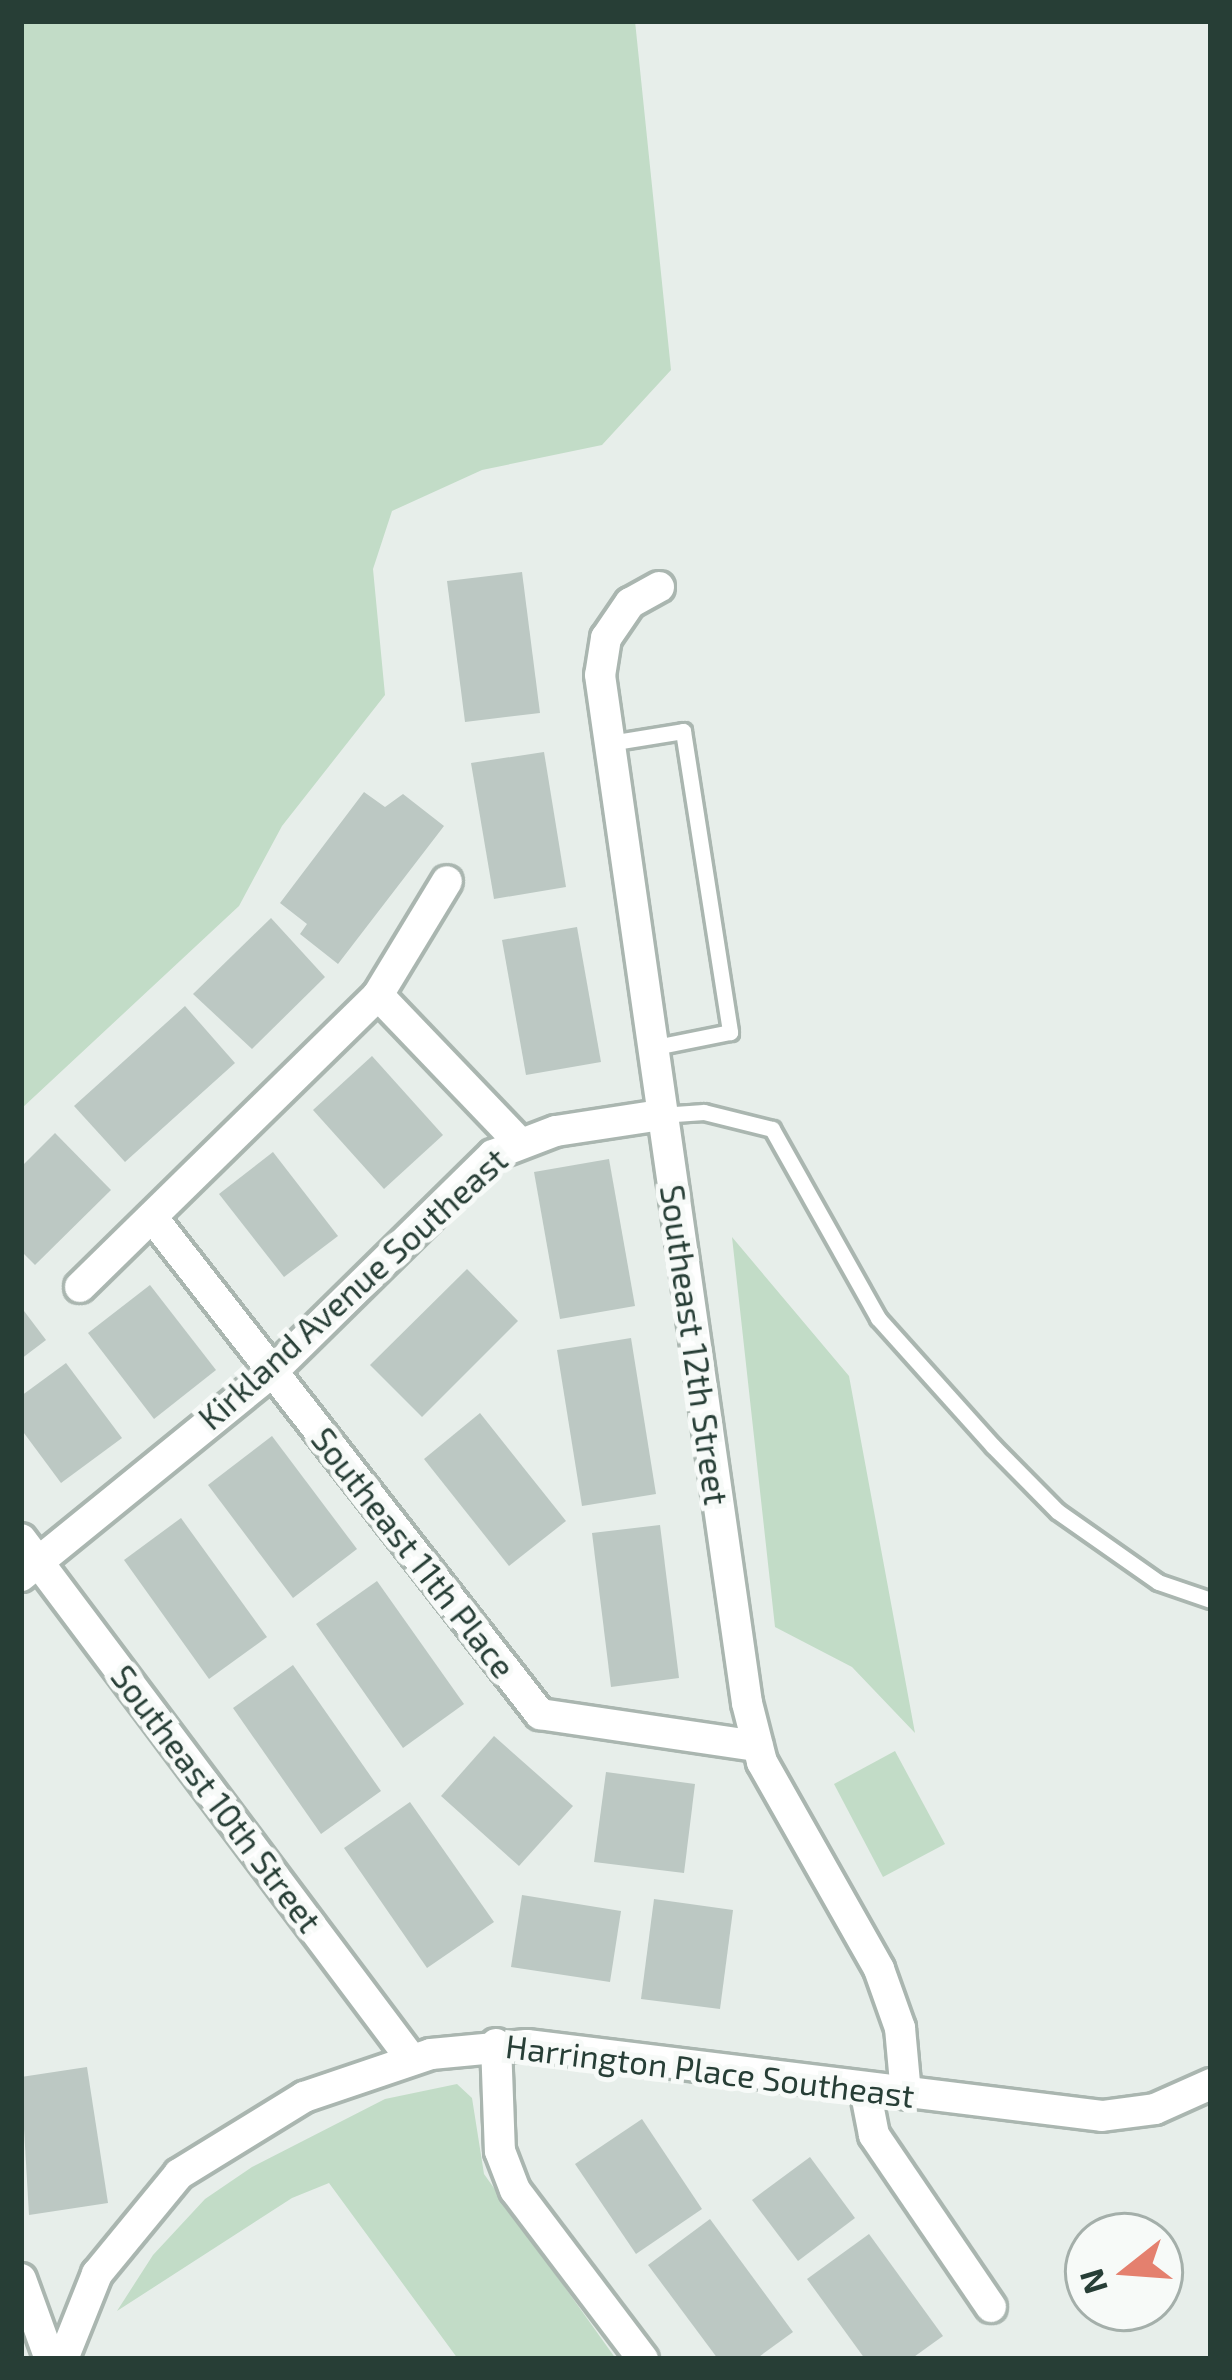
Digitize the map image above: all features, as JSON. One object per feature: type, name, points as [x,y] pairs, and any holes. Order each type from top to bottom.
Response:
[{"type":"street","name":"Southeast 12th Street","points":[[659,587],[630,603],[606,638],[600,675],[660,1115],[758,1746],[879,1969],[900,2028],[906,2094]]},
{"type":"street","points":[[80,1287],[377,995],[447,881]]},
{"type":"street","points":[[377,995],[518,1141]]},
{"type":"street","name":"Kirkland Avenue Southeast","points":[[27,1559],[273,1371],[493,1155],[518,1141],[660,1115]]},
{"type":"street","name":"Southeast 11th Place","points":[[152,1217],[540,1714],[758,1746]]},
{"type":"street","name":"Southeast 10th Street","points":[[27,1559],[412,2060]]},
{"type":"street","points":[[496,2044],[500,2151],[515,2190],[643,2359]]},
{"type":"street","name":"Harrington Place Southeast","points":[[63,2359],[97,2274],[179,2174],[304,2097],[412,2060],[496,2044],[1102,2116],[1207,2091]]},
{"type":"street","points":[[865,2089],[874,2134],[991,2307]]},
{"type":"street","points":[[21,2279],[50,2359]]},
{"type":"lane","points":[[610,743],[683,730],[730,1032],[651,1048]]},
{"type":"lane","points":[[660,1115],[704,1112],[772,1129],[878,1318],[993,1446],[1057,1511],[1107,1547],[1158,1582],[1211,1600]]},
{"type":"green space","points":[[21,21],[635,21],[671,370],[602,445],[482,470],[392,511],[373,569],[385,695],[282,826],[239,906],[21,1109]]},
{"type":"green space","points":[[732,1237],[849,1376],[915,1733],[852,1667],[775,1627]]},
{"type":"green space","points":[[895,1751],[945,1844],[883,1877],[834,1784]]},
{"type":"green space","points":[[457,2084],[472,2098],[484,2174],[616,2359],[458,2359],[329,2183],[292,2198],[117,2311],[153,2255],[205,2199],[252,2167],[385,2099]]},
{"type":"building","points":[[522,572],[540,713],[465,722],[447,581]]},
{"type":"building","points":[[544,752],[566,887],[494,899],[471,763]]},
{"type":"building","points":[[364,792],[385,807],[403,794],[444,826],[338,964],[300,934],[307,924],[280,903]]},
{"type":"building","points":[[271,918],[325,977],[252,1049],[193,994]]},
{"type":"building","points":[[577,927],[601,1062],[526,1075],[502,940]]},
{"type":"building","points":[[185,1006],[235,1063],[125,1162],[74,1106]]},
{"type":"building","points":[[372,1056],[443,1135],[384,1189],[313,1110]]},
{"type":"building","points":[[55,1133],[111,1190],[35,1265],[21,1251],[21,1167]]},
{"type":"building","points":[[273,1152],[338,1236],[284,1277],[219,1194]]},
{"type":"building","points":[[609,1159],[635,1306],[560,1319],[534,1172]]},
{"type":"building","points":[[467,1269],[518,1321],[422,1417],[370,1365]]},
{"type":"building","points":[[150,1285],[216,1370],[154,1419],[88,1333]]},
{"type":"building","points":[[21,1307],[46,1340],[21,1359]]},
{"type":"building","points":[[631,1338],[656,1494],[582,1506],[557,1350]]},
{"type":"building","points":[[66,1363],[122,1438],[61,1483],[21,1429],[21,1396]]},
{"type":"building","points":[[480,1413],[566,1521],[509,1566],[424,1459]]},
{"type":"building","points":[[272,1436],[357,1549],[293,1598],[208,1485]]},
{"type":"building","points":[[181,1518],[267,1637],[209,1679],[124,1560]]},
{"type":"building","points":[[660,1525],[679,1678],[611,1687],[592,1533]]},
{"type":"building","points":[[377,1581],[464,1704],[403,1748],[316,1624]]},
{"type":"building","points":[[293,1665],[381,1791],[321,1834],[233,1708]]},
{"type":"building","points":[[494,1736],[573,1806],[519,1866],[441,1796]]},
{"type":"building","points":[[606,1772],[695,1784],[684,1873],[594,1862]]},
{"type":"building","points":[[410,1802],[494,1922],[427,1968],[344,1848]]},
{"type":"building","points":[[522,1895],[621,1911],[610,1982],[511,1967]]},
{"type":"building","points":[[654,1899],[733,1910],[720,2009],[641,1999]]},
{"type":"building","points":[[87,2067],[108,2203],[29,2215],[21,2077]]},
{"type":"building","points":[[642,2119],[702,2209],[636,2254],[575,2164]]},
{"type":"building","points":[[810,2157],[855,2218],[798,2261],[752,2200]]},
{"type":"building","points":[[710,2219],[793,2332],[756,2359],[718,2359],[648,2265]]},
{"type":"building","points":[[869,2234],[943,2336],[911,2359],[865,2359],[807,2279]]}]
